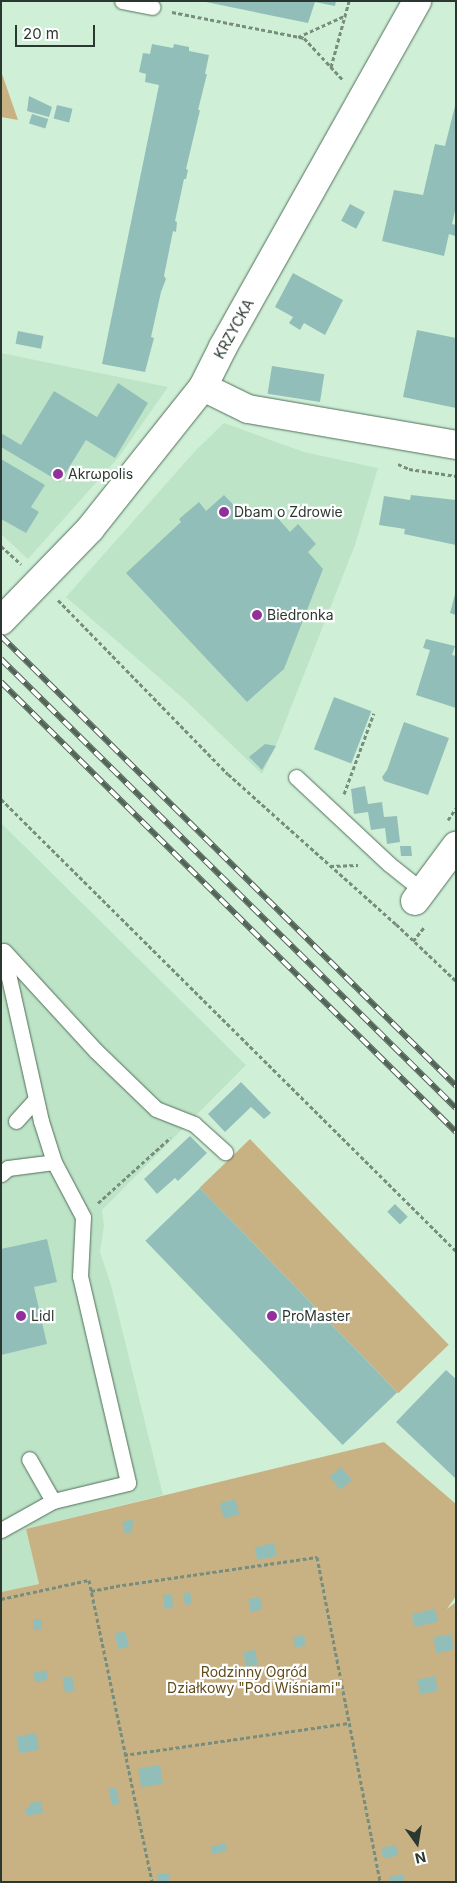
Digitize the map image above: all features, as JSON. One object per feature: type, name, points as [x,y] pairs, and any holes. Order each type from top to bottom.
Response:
[{"type":"street","name":"KRZYCKA","points":[[1,621],[90,530],[175,426],[203,387],[223,347],[417,1]]},
{"type":"street","points":[[203,387],[248,409],[456,445]]},
{"type":"street","points":[[419,896],[456,846]]},
{"type":"lane","points":[[122,1],[152,7]]},
{"type":"lane","points":[[296,777],[389,864],[419,896]]},
{"type":"lane","points":[[1,1530],[53,1501],[128,1483],[80,1276],[82,1217],[54,1162],[35,1100],[2,950]]},
{"type":"lane","points":[[2,950],[96,1051],[156,1109],[189,1120],[225,1152]]},
{"type":"lane","points":[[16,1121],[35,1100]]},
{"type":"lane","points":[[1,1174],[8,1168],[54,1162]]},
{"type":"lane","points":[[29,1459],[53,1501]]},
{"type":"path","points":[[331,67],[349,1]]},
{"type":"path","points":[[152,7],[304,38],[345,82]]},
{"type":"path","points":[[298,37],[345,16]]},
{"type":"path","points":[[1,546],[22,565]]},
{"type":"path","points":[[57,599],[228,774],[396,924],[456,981]]},
{"type":"path","points":[[349,781],[374,713]]},
{"type":"path","points":[[1,799],[456,1251]]},
{"type":"path","points":[[82,1217],[189,1120]]},
{"type":"path","points":[[91,1591],[317,1557],[380,1882]]},
{"type":"path","points":[[1,1599],[89,1580],[152,1882]]},
{"type":"path","points":[[124,1755],[350,1722]]},
{"type":"shaded area","points":[[1,353],[168,387],[118,458],[28,559],[1,534]]},
{"type":"shaded area","points":[[224,423],[304,452],[378,468],[355,545],[277,743],[262,774],[185,700],[66,597],[196,450]]},
{"type":"shaded area","points":[[1,823],[246,1065],[102,1210],[104,1226],[100,1252],[111,1285],[163,1495],[26,1529],[39,1584],[1,1592]]},
{"type":"green space","points":[[1,71],[18,120],[1,117]]},
{"type":"green space","name":"ProMaster","points":[[250,1139],[449,1345],[398,1393],[200,1188]]},
{"type":"green space","name":"Rodzinny Ogród Działkowy \"Pod Wiśniami\"","points":[[384,1442],[456,1504],[456,1596],[447,1609],[456,1602],[456,1882],[1,1882],[1,1592],[39,1584],[26,1529]]},
{"type":"building","points":[[201,1],[336,1],[335,6],[315,2],[308,23]]},
{"type":"building","points":[[152,44],[173,48],[174,44],[189,47],[189,51],[209,55],[205,74],[207,74],[198,110],[200,110],[186,169],[188,170],[186,179],[184,179],[175,221],[177,222],[176,232],[173,231],[164,276],[166,279],[161,292],[151,337],[154,338],[145,372],[102,364],[159,85],[145,82],[146,74],[139,72],[143,53],[150,54]]},
{"type":"building","points":[[29,96],[52,107],[49,117],[27,111]]},
{"type":"building","points":[[456,102],[456,207],[452,224],[456,225],[455,236],[449,234],[444,256],[382,241],[394,190],[423,195],[435,144],[445,146]]},
{"type":"building","points":[[57,105],[73,109],[69,122],[54,119]]},
{"type":"building","points":[[32,114],[48,119],[45,129],[29,124]]},
{"type":"building","points":[[350,204],[365,212],[356,229],[341,221]]},
{"type":"building","points":[[293,273],[343,300],[325,335],[304,323],[300,330],[289,323],[293,317],[275,307]]},
{"type":"building","points":[[417,330],[456,338],[456,408],[403,397]]},
{"type":"building","points":[[18,331],[44,336],[41,349],[16,344]]},
{"type":"building","points":[[272,366],[324,374],[320,402],[268,394]]},
{"type":"building","points":[[118,383],[148,403],[115,458],[86,440],[60,482],[1,447],[1,433],[21,445],[54,391],[97,417]]},
{"type":"building","points":[[1,459],[45,485],[31,507],[39,512],[26,533],[1,519]]},
{"type":"building","points":[[224,495],[243,515],[274,514],[290,532],[298,524],[316,544],[308,552],[323,569],[284,669],[247,702],[126,573],[181,522],[179,519],[199,502],[206,511]]},
{"type":"building","points":[[411,495],[456,500],[456,545],[404,534],[405,529],[379,525],[384,496],[410,500]]},
{"type":"building","points":[[456,594],[456,615],[450,613]]},
{"type":"building","points":[[426,639],[455,646],[452,655],[456,656],[456,708],[416,695],[430,650],[423,648]]},
{"type":"building","points":[[334,697],[371,711],[351,764],[314,749]]},
{"type":"building","points":[[404,722],[449,738],[428,795],[384,781],[382,777],[387,770]]},
{"type":"building","points":[[265,744],[276,746],[262,770],[249,757]]},
{"type":"building","points":[[365,786],[368,804],[382,802],[384,817],[397,816],[400,842],[387,844],[385,828],[371,830],[368,812],[354,814],[351,789]]},
{"type":"building","points":[[400,846],[411,846],[412,856],[401,856]]},
{"type":"building","points":[[241,1082],[271,1113],[264,1119],[251,1107],[225,1132],[208,1114]]},
{"type":"building","points":[[190,1136],[207,1153],[178,1181],[175,1178],[157,1194],[144,1179]]},
{"type":"building","name":"ProMaster","points":[[200,1188],[397,1392],[343,1445],[145,1241]]},
{"type":"building","points":[[395,1204],[408,1217],[400,1225],[387,1212]]},
{"type":"building","name":"Lidl","points":[[47,1239],[57,1282],[34,1287],[47,1344],[1,1355],[1,1249]]},
{"type":"building","points":[[446,1370],[456,1379],[456,1479],[396,1422]]},
{"type":"building","points":[[341,1467],[352,1480],[340,1490],[330,1477]]},
{"type":"building","points":[[235,1499],[239,1514],[224,1519],[220,1503]]},
{"type":"building","points":[[133,1519],[132,1532],[125,1534],[122,1522]]},
{"type":"building","points":[[274,1543],[277,1556],[257,1560],[255,1547]]},
{"type":"building","points":[[190,1592],[192,1604],[185,1605],[183,1593]]},
{"type":"building","points":[[172,1594],[173,1608],[164,1609],[163,1595]]},
{"type":"building","points":[[260,1597],[262,1610],[250,1612],[248,1599]]},
{"type":"building","points":[[435,1609],[438,1622],[415,1627],[412,1614]]},
{"type":"building","points":[[33,1619],[42,1619],[42,1630],[33,1630]]},
{"type":"building","points":[[125,1631],[129,1647],[118,1649],[114,1634]]},
{"type":"building","points":[[451,1634],[454,1650],[436,1653],[433,1637]]},
{"type":"building","points":[[304,1635],[306,1646],[295,1648],[293,1637]]},
{"type":"building","points":[[255,1650],[258,1665],[246,1667],[243,1652]]},
{"type":"building","points":[[46,1670],[48,1680],[35,1682],[33,1672]]},
{"type":"building","points":[[72,1676],[75,1691],[65,1693],[62,1678]]},
{"type":"building","points":[[435,1676],[438,1691],[420,1694],[417,1679]]},
{"type":"building","points":[[36,1733],[39,1750],[19,1753],[16,1736]]},
{"type":"building","points":[[160,1765],[163,1784],[141,1787],[138,1768]]},
{"type":"building","points":[[116,1787],[120,1804],[112,1805],[108,1789]]},
{"type":"building","points":[[41,1801],[43,1813],[27,1816],[25,1808],[30,1807],[29,1803]]},
{"type":"building","points":[[225,1843],[227,1851],[212,1854],[210,1847]]},
{"type":"building","points":[[396,1845],[398,1856],[383,1858],[381,1848]]},
{"type":"building","points":[[169,1873],[170,1881],[158,1882],[157,1874]]},
{"type":"building","points":[[403,1874],[404,1882],[390,1882],[389,1877]]},
{"type":"railway","points":[[1,636],[456,1086]]},
{"type":"railway","points":[[1,659],[456,1108]]},
{"type":"railway","points":[[1,682],[456,1132]]},
{"type":"place","name":"Akrωpolis","points":[[58,474]]},
{"type":"place","name":"Dbam o Zdrowie","points":[[224,512]]},
{"type":"place","name":"Biedronka","points":[[257,615]]},
{"type":"place","name":"Lidl","points":[[21,1316]]},
{"type":"place","name":"ProMaster","points":[[272,1316]]}]
